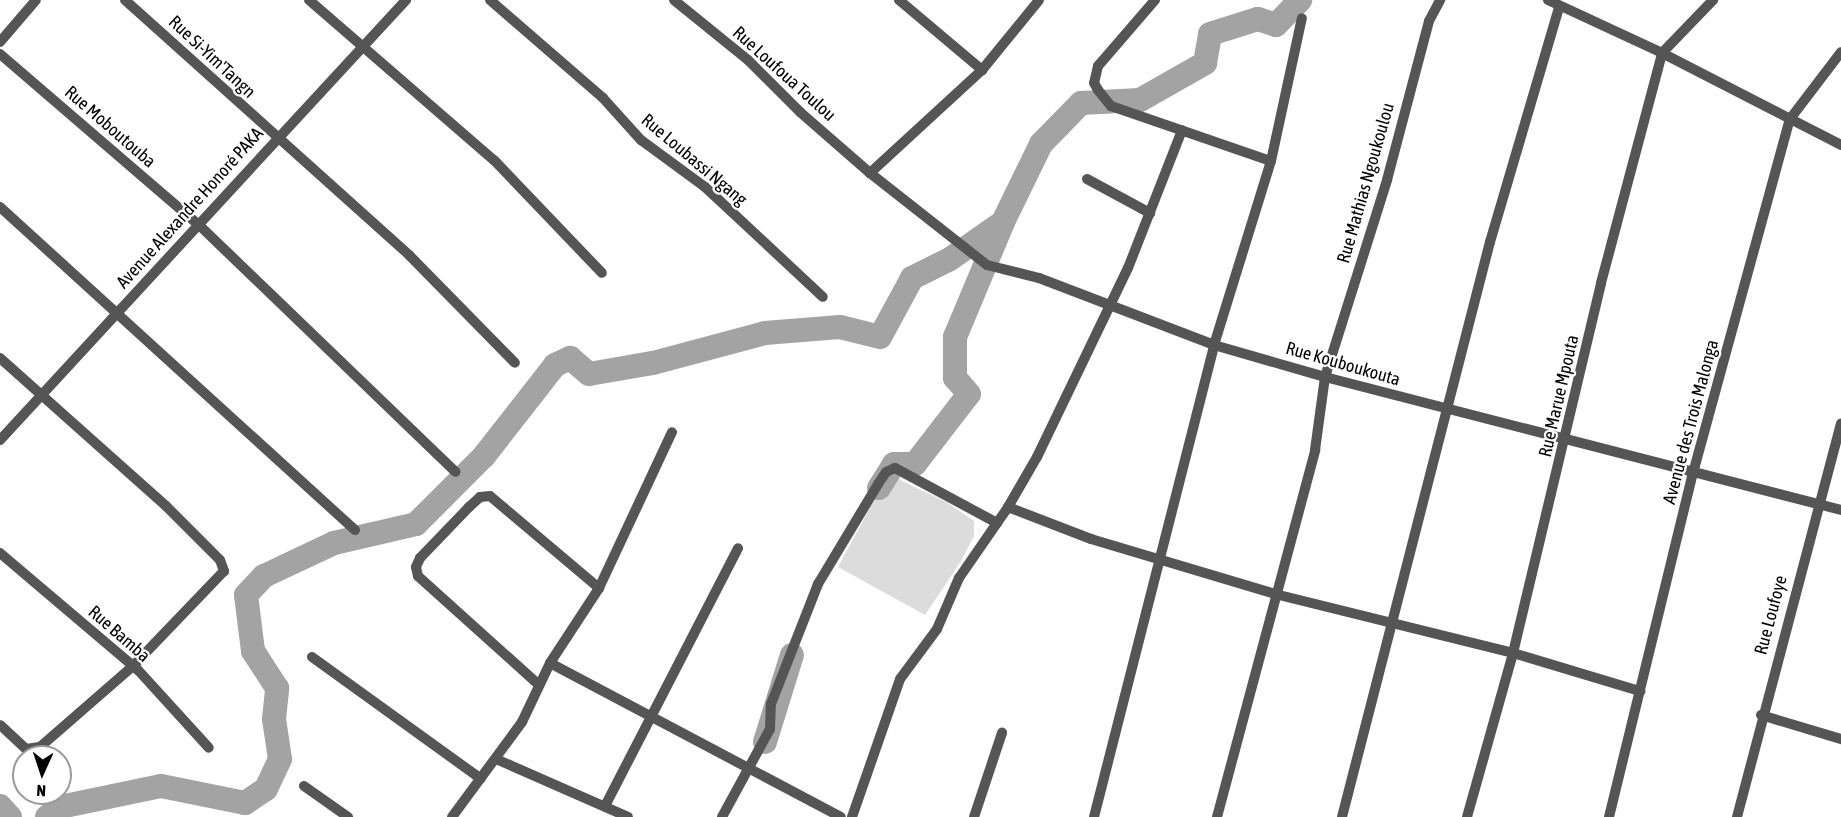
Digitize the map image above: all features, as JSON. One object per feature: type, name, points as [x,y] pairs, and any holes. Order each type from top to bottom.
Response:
[{"type":"street","points":[[0,42],[36,0]]},
{"type":"street","name":"Rue Si-Yim'Tangn","points":[[125,0],[275,139],[410,255],[515,363]]},
{"type":"street","points":[[309,0],[494,160],[602,273]]},
{"type":"street","name":"Avenue Alexandre Honoré PAKA","points":[[0,440],[40,394],[200,225],[275,139],[406,0]]},
{"type":"street","name":"Rue Loubassi Ngang","points":[[490,0],[603,98],[641,140],[705,187],[823,297]]},
{"type":"street","name":"Rue Loufoua Toulou","points":[[674,0],[748,60],[800,112],[870,173]]},
{"type":"street","points":[[899,0],[982,70]]},
{"type":"street","points":[[870,173],[982,70],[1039,0]]},
{"type":"street","points":[[1155,0],[1098,66],[1094,83],[1098,90],[1111,106],[1271,161]]},
{"type":"street","name":"Rue Mathias Ngoukoulou","points":[[1217,817],[1315,450],[1325,377],[1387,180],[1429,21],[1440,0]]},
{"type":"street","points":[[1548,0],[1662,53],[1841,145]]},
{"type":"street","name":"Rue Marue Mpouta","points":[[1467,817],[1513,653],[1566,438],[1601,283],[1662,53],[1713,0]]},
{"type":"street","points":[[1342,817],[1490,242],[1559,7]]},
{"type":"street","points":[[1094,817],[1157,558],[1214,345],[1271,161],[1302,18]]},
{"type":"street","name":"Avenue des Trois Malonga","points":[[1609,817],[1693,473],[1790,119],[1841,52]]},
{"type":"street","name":"Rue Moboutouba","points":[[0,54],[200,225],[456,472]]},
{"type":"street","points":[[852,817],[900,679],[937,629],[959,578],[1008,507],[1037,457],[1150,213],[1182,130]]},
{"type":"street","name":"Rue Kouboukouta","points":[[870,173],[946,236],[987,266],[1040,278],[1107,306],[1214,345],[1447,411],[1566,438],[1841,510]]},
{"type":"street","points":[[1087,179],[1150,213]]},
{"type":"street","points":[[0,207],[355,530]]},
{"type":"street","points":[[0,358],[166,506],[224,566],[221,576],[203,596],[133,666],[34,750],[26,749],[0,725]]},
{"type":"street","name":"Rue Loufoye","points":[[1737,817],[1761,715],[1841,423]]},
{"type":"street","points":[[452,817],[522,722],[550,663],[599,588],[672,432]]},
{"type":"street","points":[[722,817],[770,729],[771,704],[818,584],[886,472],[903,469],[997,523]]},
{"type":"street","points":[[539,685],[418,576],[416,567],[420,558],[480,497],[490,496],[599,588]]},
{"type":"street","points":[[1008,507],[1091,539],[1275,594],[1513,653],[1640,691]]},
{"type":"street","points":[[605,806],[738,548]]},
{"type":"street","name":"Rue Bamba","points":[[0,553],[133,666],[208,748]]},
{"type":"street","points":[[312,657],[481,779]]},
{"type":"street","points":[[550,663],[841,817]]},
{"type":"street","points":[[1761,715],[1841,739]]},
{"type":"street","points":[[974,817],[1002,733]]},
{"type":"street","points":[[496,759],[628,817]]},
{"type":"street","points":[[304,786],[348,817]]},
{"type":"shaded area","points":[[894,477],[948,503],[974,521],[974,536],[961,561],[925,615],[838,567],[881,487]]},
{"type":"waterway","points":[[879,488],[894,464],[915,464],[969,394],[955,378],[955,337],[1003,222],[1041,144],[1081,103],[1140,100],[1205,63],[1210,34],[1258,19],[1276,25],[1300,0]]},
{"type":"waterway","points":[[47,817],[60,807],[161,786],[245,803],[266,789],[280,759],[274,719],[277,688],[253,651],[246,595],[264,576],[334,543],[416,524],[484,456],[555,365],[570,358],[589,374],[653,363],[765,333],[840,327],[880,337],[912,278],[950,259],[1003,222]]},
{"type":"waterway","points":[[765,742],[792,655]]},
{"type":"waterway","points":[[0,806],[10,817]]}]
